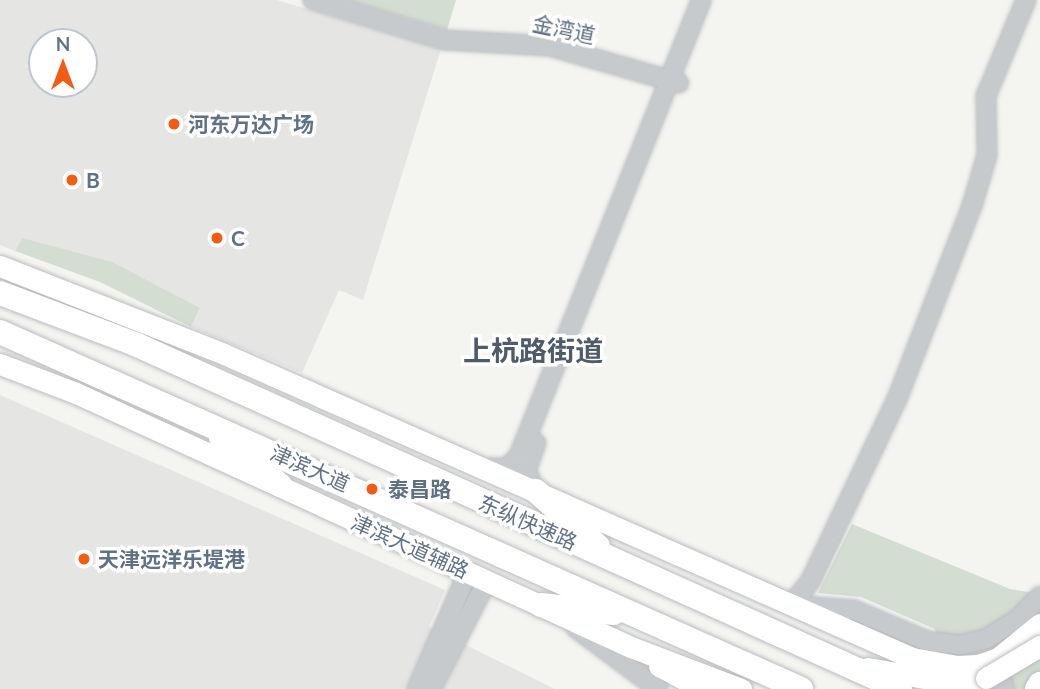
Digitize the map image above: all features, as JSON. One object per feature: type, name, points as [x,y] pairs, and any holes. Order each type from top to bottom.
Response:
[{"type":"highway","name":"东纵快速路","points":[[0,293],[135,344],[900,689]]},
{"type":"highway","name":"津滨大道","points":[[6,335],[639,616]]},
{"type":"highway","points":[[193,416],[280,485]]},
{"type":"highway","points":[[536,491],[617,562]]},
{"type":"highway","points":[[541,605],[639,616],[801,689]]},
{"type":"highway","points":[[1037,689],[1040,684]]},
{"type":"main road","points":[[0,266],[224,354],[791,605],[924,661],[957,667],[998,659],[1040,624]]},
{"type":"main road","name":"津滨大道","points":[[0,364],[76,393],[280,485]]},
{"type":"main road","name":"津滨大道辅路","points":[[280,485],[631,647]]},
{"type":"main road","points":[[846,665],[958,684],[995,683],[1040,646]]},
{"type":"main road","points":[[631,647],[702,689]]},
{"type":"main road","points":[[631,647],[741,689]]},
{"type":"street","name":"金湾道","points":[[313,0],[445,40],[550,46],[677,82]]},
{"type":"street","points":[[536,491],[528,481],[528,464],[677,82],[701,0]]},
{"type":"street","points":[[480,467],[507,468],[519,456],[712,0]]},
{"type":"street","points":[[791,605],[811,580],[897,399],[952,258],[987,155],[986,96],[1026,0]]},
{"type":"street","points":[[417,689],[478,576]]},
{"type":"street","points":[[431,689],[478,576]]},
{"type":"street","points":[[791,605],[854,610],[927,641],[960,645],[986,639],[1017,620],[1040,596]]},
{"type":"street","points":[[541,605],[659,689]]},
{"type":"street","points":[[995,683],[998,659]]},
{"type":"shaded area","points":[[0,0],[277,0],[441,49],[363,300],[339,290],[302,373],[191,327],[200,309],[22,238],[15,251],[0,245]]},
{"type":"shaded area","points":[[347,0],[456,0],[447,30]]},
{"type":"shaded area","points":[[22,238],[112,262],[200,308],[191,327],[100,282],[15,251]]},
{"type":"shaded area","points":[[0,395],[445,590],[429,627],[555,689],[0,689]]},
{"type":"shaded area","points":[[852,524],[1010,589],[1040,594],[1040,689],[955,689],[935,629],[861,597],[818,593]]},
{"type":"place","name":"河东万达广场","points":[[174,124]]},
{"type":"place","name":"B","points":[[72,180]]},
{"type":"place","name":"C","points":[[217,238]]},
{"type":"place","name":"泰昌路","points":[[372,489]]},
{"type":"place","name":"天津远洋乐堤港","points":[[84,559]]},
{"type":"district","name":"上杭路街道","points":[[533,350]]}]
